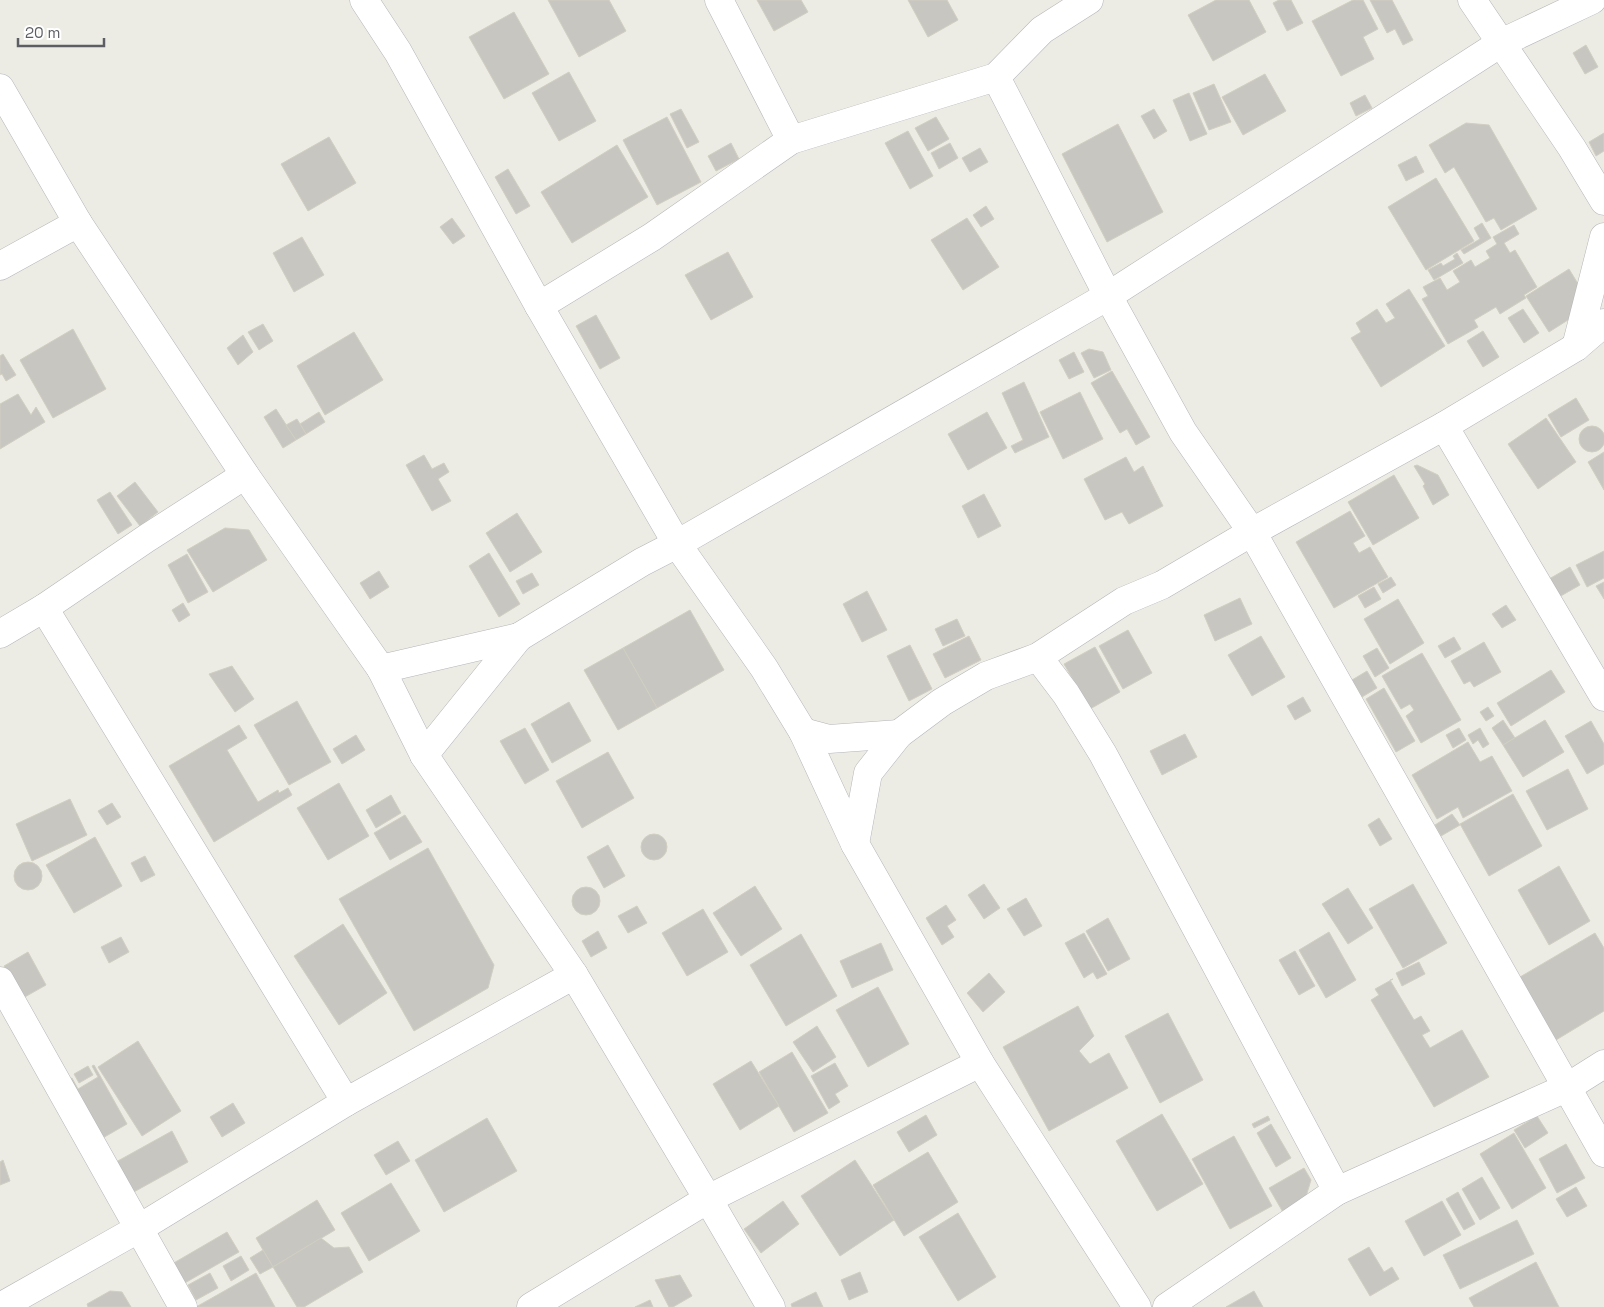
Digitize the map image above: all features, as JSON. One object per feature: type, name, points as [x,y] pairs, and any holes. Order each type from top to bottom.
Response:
[{"type":"street","points":[[364,0],[398,52],[539,306],[678,544],[764,668],[803,732],[855,844],[980,1063],[1137,1307]]},
{"type":"street","points":[[718,0],[791,140]]},
{"type":"street","points":[[539,306],[652,238],[791,140],[996,77],[1042,30],[1090,0]]},
{"type":"street","points":[[1472,0],[1572,148],[1604,201]]},
{"type":"street","points":[[381,669],[519,637],[642,562],[678,544],[1108,296],[1501,43],[1592,0]]},
{"type":"street","points":[[996,77],[1108,296],[1183,432],[1252,532],[1604,1154]]},
{"type":"street","points":[[0,88],[78,223],[246,475],[381,669],[424,755],[574,975],[771,1307]]},
{"type":"street","points":[[0,266],[78,223]]},
{"type":"street","points":[[1576,347],[1604,237]]},
{"type":"street","points":[[855,844],[868,773],[900,734],[942,702],[986,676],[1038,657],[1124,601],[1162,585],[1252,532],[1444,426],[1576,347],[1604,323]]},
{"type":"street","points":[[1444,426],[1604,697]]},
{"type":"street","points":[[0,634],[44,608],[147,538],[246,475]]},
{"type":"street","points":[[44,608],[346,1102]]},
{"type":"street","points":[[424,755],[519,637]]},
{"type":"street","points":[[1038,657],[1066,694],[1103,754],[1337,1191]]},
{"type":"street","points":[[803,732],[829,739],[900,734]]},
{"type":"street","points":[[0,1307],[138,1229],[346,1102],[574,975]]},
{"type":"street","points":[[0,981],[183,1307]]},
{"type":"street","points":[[530,1307],[708,1199],[980,1063]]},
{"type":"street","points":[[1167,1307],[1337,1191],[1566,1088],[1604,1064]]},
{"type":"building","points":[[548,0],[609,0],[626,31],[579,57]]},
{"type":"building","points":[[757,0],[801,0],[808,12],[774,31]]},
{"type":"building","points":[[908,0],[947,0],[958,20],[928,37]]},
{"type":"building","points":[[1216,0],[1249,0],[1266,32],[1213,61],[1188,15]]},
{"type":"building","points":[[1279,0],[1291,0],[1303,23],[1287,31],[1273,3]]},
{"type":"building","points":[[1353,0],[1363,0],[1378,29],[1363,37],[1374,59],[1341,76],[1312,21]]},
{"type":"building","points":[[1370,0],[1392,0],[1413,40],[1403,45],[1395,29],[1387,33]]},
{"type":"building","points":[[514,12],[549,74],[504,99],[469,37]]},
{"type":"building","points":[[1586,45],[1598,67],[1585,74],[1573,53]]},
{"type":"building","points":[[569,72],[596,121],[559,141],[532,93]]},
{"type":"building","points":[[1265,74],[1286,111],[1243,135],[1222,97]]},
{"type":"building","points":[[1214,84],[1231,122],[1209,130],[1193,93]]},
{"type":"building","points":[[1189,93],[1207,134],[1190,141],[1173,100]]},
{"type":"building","points":[[1365,95],[1372,108],[1356,116],[1350,103]]},
{"type":"building","points":[[681,109],[699,142],[687,148],[670,114]]},
{"type":"building","points":[[1154,109],[1167,131],[1154,139],[1141,116]]},
{"type":"building","points":[[667,117],[701,182],[657,205],[623,140]]},
{"type":"building","points":[[936,117],[949,139],[928,151],[915,128]]},
{"type":"building","points":[[1466,123],[1489,125],[1537,209],[1501,230],[1494,218],[1486,222],[1454,167],[1445,173],[1429,145]]},
{"type":"building","points":[[1118,124],[1163,212],[1107,242],[1062,154]]},
{"type":"building","points":[[908,131],[933,176],[910,189],[885,143]]},
{"type":"building","points":[[1604,133],[1604,151],[1596,156],[1589,142]]},
{"type":"building","points":[[329,137],[356,183],[308,211],[281,164]]},
{"type":"building","points":[[731,143],[739,159],[716,171],[708,156]]},
{"type":"building","points":[[950,143],[958,158],[939,169],[931,153]]},
{"type":"building","points":[[617,145],[648,197],[572,243],[541,192]]},
{"type":"building","points":[[980,148],[988,162],[970,172],[962,158]]},
{"type":"building","points":[[1416,156],[1424,172],[1406,181],[1398,165]]},
{"type":"building","points":[[508,169],[530,206],[516,214],[495,177]]},
{"type":"building","points":[[1436,178],[1474,241],[1426,270],[1388,207]]},
{"type":"building","points":[[986,206],[994,219],[981,227],[973,215]]},
{"type":"building","points":[[452,218],[465,236],[453,244],[440,227]]},
{"type":"building","points":[[967,218],[999,267],[963,290],[931,240]]},
{"type":"building","points":[[1482,223],[1491,238],[1464,254],[1461,250],[1480,239],[1474,228]]},
{"type":"building","points":[[1514,225],[1519,234],[1504,243],[1510,253],[1515,250],[1537,287],[1524,295],[1526,298],[1500,314],[1496,307],[1474,320],[1478,327],[1448,344],[1422,299],[1428,296],[1423,287],[1440,278],[1447,290],[1460,282],[1453,271],[1471,260],[1475,267],[1490,258],[1486,251],[1497,244],[1493,237]]},
{"type":"building","points":[[302,237],[324,275],[294,292],[273,253]]},
{"type":"building","points":[[728,252],[753,297],[711,320],[685,275]]},
{"type":"building","points":[[1457,253],[1463,263],[1434,280],[1428,270],[1441,263],[1443,266],[1455,259],[1453,256]]},
{"type":"building","points":[[1569,269],[1583,292],[1579,313],[1549,332],[1526,296]]},
{"type":"building","points":[[1409,289],[1445,346],[1381,387],[1351,338],[1361,332],[1356,323],[1377,309],[1386,323],[1395,318],[1386,304]]},
{"type":"building","points":[[1523,309],[1539,333],[1524,343],[1508,318]]},
{"type":"building","points":[[596,315],[620,358],[600,369],[576,326]]},
{"type":"building","points":[[263,324],[273,341],[259,350],[248,332]]},
{"type":"building","points":[[73,329],[106,389],[53,418],[20,360]]},
{"type":"building","points":[[1483,331],[1499,357],[1483,367],[1467,341]]},
{"type":"building","points":[[354,332],[383,380],[325,415],[297,366]]},
{"type":"building","points":[[243,335],[253,352],[238,365],[227,348]]},
{"type":"building","points":[[1089,349],[1103,352],[1111,370],[1094,378],[1081,353]]},
{"type":"building","points":[[1074,352],[1084,372],[1069,379],[1059,360]]},
{"type":"building","points":[[3,354],[16,375],[6,381],[2,374],[0,375],[0,356]]},
{"type":"building","points":[[1112,371],[1150,437],[1136,445],[1127,429],[1120,433],[1091,383]]},
{"type":"building","points":[[1024,382],[1049,437],[1015,453],[1011,446],[1023,440],[1002,393]]},
{"type":"building","points":[[1080,392],[1103,439],[1063,459],[1040,412]]},
{"type":"building","points":[[18,394],[31,415],[36,407],[45,422],[0,449],[0,404]]},
{"type":"building","points":[[1576,398],[1589,420],[1561,437],[1548,415]]},
{"type":"building","points":[[276,409],[296,440],[283,448],[264,417]]},
{"type":"building","points":[[319,412],[325,422],[306,434],[300,424]]},
{"type":"building","points":[[987,412],[1007,448],[968,470],[948,434]]},
{"type":"building","points":[[1546,418],[1576,462],[1538,489],[1508,444]]},
{"type":"building","points":[[297,419],[306,434],[296,440],[286,425]]},
{"type":"building","points":[[1592,426],[1601,430],[1605,439],[1601,448],[1592,452],[1583,448],[1579,439],[1583,430]]},
{"type":"building","points":[[1604,452],[1604,490],[1588,462]]},
{"type":"building","points":[[424,455],[432,469],[444,463],[449,472],[438,479],[451,501],[432,511],[406,465]]},
{"type":"building","points":[[1126,457],[1134,472],[1143,466],[1163,506],[1129,524],[1122,512],[1105,520],[1084,479]]},
{"type":"building","points":[[1417,465],[1438,475],[1449,495],[1433,505],[1423,486],[1425,484],[1414,466]]},
{"type":"building","points":[[1394,475],[1419,518],[1373,545],[1348,502]]},
{"type":"building","points":[[135,482],[158,512],[140,526],[117,496]]},
{"type":"building","points":[[110,492],[132,525],[118,534],[97,500]]},
{"type":"building","points":[[984,494],[1001,526],[978,538],[962,506]]},
{"type":"building","points":[[1350,511],[1365,536],[1353,543],[1359,553],[1370,547],[1388,577],[1334,608],[1296,542]]},
{"type":"building","points":[[517,513],[542,552],[510,572],[486,533]]},
{"type":"building","points":[[225,528],[249,530],[267,560],[213,592],[187,550]]},
{"type":"building","points":[[1604,551],[1604,578],[1587,587],[1576,565]]},
{"type":"building","points":[[489,553],[520,604],[499,617],[469,566]]},
{"type":"building","points":[[187,554],[208,592],[188,603],[168,565]]},
{"type":"building","points":[[1570,567],[1580,585],[1552,601],[1542,583]]},
{"type":"building","points":[[379,571],[389,587],[370,599],[360,583]]},
{"type":"building","points":[[532,573],[539,585],[523,594],[516,581]]},
{"type":"building","points":[[1391,577],[1396,585],[1383,593],[1378,584]]},
{"type":"building","points":[[1604,582],[1604,599],[1596,586]]},
{"type":"building","points":[[1374,587],[1381,599],[1365,608],[1358,596]]},
{"type":"building","points":[[867,591],[887,630],[862,642],[843,604]]},
{"type":"building","points":[[1240,598],[1252,624],[1215,641],[1204,615]]},
{"type":"building","points":[[1398,599],[1424,643],[1390,664],[1364,619]]},
{"type":"building","points":[[183,603],[190,615],[179,622],[172,610]]},
{"type":"building","points":[[1506,605],[1516,620],[1502,628],[1492,614]]},
{"type":"building","points":[[690,610],[724,670],[657,708],[623,648]]},
{"type":"building","points":[[957,619],[965,636],[943,646],[935,629]]},
{"type":"building","points":[[1128,630],[1152,673],[1123,689],[1099,646]]},
{"type":"building","points":[[969,636],[981,660],[945,678],[933,654]]},
{"type":"building","points":[[1261,636],[1285,677],[1252,696],[1228,655]]},
{"type":"building","points":[[1454,637],[1461,649],[1445,658],[1438,646]]},
{"type":"building","points":[[1484,642],[1501,672],[1474,687],[1470,681],[1464,684],[1451,661]]},
{"type":"building","points":[[910,645],[932,689],[909,701],[887,656]]},
{"type":"building","points":[[1095,647],[1120,692],[1090,709],[1064,664]]},
{"type":"building","points":[[623,648],[657,708],[618,730],[584,670]]},
{"type":"building","points":[[1377,648],[1389,668],[1375,677],[1363,656]]},
{"type":"building","points":[[1422,653],[1461,720],[1421,743],[1406,716],[1414,710],[1410,704],[1401,709],[1382,676]]},
{"type":"building","points":[[232,666],[254,699],[235,712],[209,674]]},
{"type":"building","points":[[1551,670],[1565,692],[1511,726],[1497,703]]},
{"type":"building","points":[[1367,671],[1377,688],[1362,697],[1352,680]]},
{"type":"building","points":[[1384,688],[1415,741],[1396,752],[1366,699]]},
{"type":"building","points":[[1303,697],[1311,711],[1295,720],[1287,706]]},
{"type":"building","points":[[297,701],[331,762],[289,785],[254,725]]},
{"type":"building","points":[[569,702],[591,741],[552,763],[531,724]]},
{"type":"building","points":[[1488,707],[1494,716],[1486,721],[1480,712]]},
{"type":"building","points":[[1503,720],[1515,738],[1503,745],[1492,728]]},
{"type":"building","points":[[1545,720],[1564,752],[1523,777],[1503,745]]},
{"type":"building","points":[[1591,721],[1604,744],[1604,764],[1587,774],[1565,736]]},
{"type":"building","points":[[239,725],[247,738],[227,750],[258,802],[278,790],[279,793],[288,788],[292,795],[214,842],[169,766]]},
{"type":"building","points":[[525,728],[549,770],[525,784],[500,741]]},
{"type":"building","points":[[1459,728],[1466,740],[1453,748],[1446,735]]},
{"type":"building","points":[[1480,728],[1489,744],[1483,748],[1478,740],[1473,744],[1468,735]]},
{"type":"building","points":[[1185,734],[1197,757],[1162,775],[1150,751]]},
{"type":"building","points":[[356,735],[365,750],[342,764],[333,749]]},
{"type":"building","points":[[1468,742],[1480,762],[1492,756],[1512,791],[1463,818],[1458,807],[1437,819],[1412,775]]},
{"type":"building","points":[[608,752],[634,798],[582,828],[556,781]]},
{"type":"building","points":[[1568,769],[1588,809],[1547,830],[1526,791]]},
{"type":"building","points":[[339,783],[369,836],[328,860],[297,808]]},
{"type":"building","points":[[1513,794],[1542,846],[1489,876],[1460,824]]},
{"type":"building","points":[[391,795],[401,813],[376,828],[366,810]]},
{"type":"building","points":[[70,799],[87,835],[32,861],[16,824]]},
{"type":"building","points":[[112,803],[121,817],[107,825],[98,811]]},
{"type":"building","points":[[1452,814],[1460,825],[1441,836],[1435,825]]},
{"type":"building","points":[[405,815],[422,842],[390,860],[374,833]]},
{"type":"building","points":[[1379,818],[1392,839],[1380,846],[1368,825]]},
{"type":"building","points":[[654,834],[664,837],[667,847],[664,857],[654,860],[644,857],[641,847],[644,837]]},
{"type":"building","points":[[95,837],[122,886],[74,913],[46,865]]},
{"type":"building","points":[[608,845],[625,876],[604,888],[587,857]]},
{"type":"building","points":[[428,848],[494,965],[488,988],[414,1031],[339,899]]},
{"type":"building","points":[[145,856],[155,875],[141,882],[131,863]]},
{"type":"building","points":[[28,862],[38,866],[42,876],[38,886],[28,890],[18,886],[14,876],[18,866]]},
{"type":"building","points":[[1559,866],[1590,921],[1549,945],[1518,890]]},
{"type":"building","points":[[984,884],[1000,908],[984,919],[968,895]]},
{"type":"building","points":[[1413,884],[1447,943],[1403,968],[1369,909]]},
{"type":"building","points":[[755,886],[782,929],[741,956],[713,913]]},
{"type":"building","points":[[586,887],[596,891],[600,901],[596,911],[586,915],[576,911],[572,901],[576,891]]},
{"type":"building","points":[[1348,888],[1373,928],[1348,944],[1322,904]]},
{"type":"building","points":[[1026,898],[1042,926],[1024,936],[1007,909]]},
{"type":"building","points":[[946,905],[956,920],[947,926],[954,937],[942,945],[926,918]]},
{"type":"building","points":[[637,906],[647,923],[628,933],[618,916]]},
{"type":"building","points":[[703,909],[728,952],[687,976],[662,933]]},
{"type":"building","points":[[1108,918],[1130,959],[1108,971],[1086,931]]},
{"type":"building","points":[[343,924],[387,993],[339,1025],[294,956]]},
{"type":"building","points":[[598,931],[607,948],[591,957],[582,941]]},
{"type":"building","points":[[1329,932],[1356,980],[1326,998],[1299,950]]},
{"type":"building","points":[[1084,933],[1107,974],[1097,979],[1093,972],[1084,978],[1065,943]]},
{"type":"building","points":[[1595,933],[1604,948],[1604,1011],[1556,1040],[1520,977]]},
{"type":"building","points":[[801,934],[837,996],[786,1026],[750,965]]},
{"type":"building","points":[[121,937],[129,952],[109,963],[101,947]]},
{"type":"building","points":[[881,943],[893,970],[852,988],[840,961]]},
{"type":"building","points":[[1295,951],[1315,986],[1299,995],[1279,960]]},
{"type":"building","points":[[28,952],[46,985],[23,998],[4,966]]},
{"type":"building","points":[[1419,962],[1425,974],[1402,986],[1396,973]]},
{"type":"building","points":[[989,973],[1005,992],[983,1012],[967,993]]},
{"type":"building","points":[[1390,981],[1414,1020],[1421,1016],[1430,1031],[1422,1035],[1430,1048],[1462,1030],[1489,1077],[1434,1107],[1371,1000],[1379,995],[1375,989]]},
{"type":"building","points":[[878,987],[909,1044],[868,1067],[836,1010]]},
{"type":"building","points":[[1078,1006],[1094,1036],[1079,1051],[1090,1064],[1109,1053],[1128,1088],[1049,1131],[1003,1047]]},
{"type":"building","points":[[1168,1013],[1203,1080],[1160,1103],[1125,1036]]},
{"type":"building","points":[[817,1026],[836,1057],[813,1072],[793,1042]]},
{"type":"building","points":[[138,1041],[181,1111],[142,1136],[98,1067]]},
{"type":"building","points":[[792,1052],[828,1113],[794,1132],[759,1072]]},
{"type":"building","points":[[751,1061],[779,1106],[740,1130],[713,1084]]},
{"type":"building","points":[[835,1063],[848,1086],[835,1094],[840,1102],[829,1109],[811,1076]]},
{"type":"building","points":[[94,1065],[127,1124],[94,1143],[61,1084],[72,1078],[78,1089],[98,1077],[92,1066]]},
{"type":"building","points":[[88,1066],[93,1075],[79,1083],[74,1074]]},
{"type":"building","points":[[233,1103],[245,1123],[222,1137],[210,1117]]},
{"type":"building","points":[[1162,1114],[1203,1184],[1157,1211],[1116,1141]]},
{"type":"building","points":[[926,1115],[937,1135],[909,1152],[897,1132]]},
{"type":"building","points":[[1268,1116],[1270,1120],[1254,1128],[1252,1124]]},
{"type":"building","points":[[1537,1116],[1548,1133],[1525,1148],[1514,1130]]},
{"type":"building","points":[[487,1118],[517,1171],[444,1212],[415,1160]]},
{"type":"building","points":[[1271,1124],[1291,1158],[1276,1167],[1257,1133]]},
{"type":"building","points":[[172,1131],[188,1162],[132,1193],[116,1162]]},
{"type":"building","points":[[1514,1133],[1546,1188],[1512,1209],[1480,1154]]},
{"type":"building","points":[[1234,1136],[1272,1206],[1230,1229],[1192,1159]]},
{"type":"building","points":[[398,1141],[410,1161],[386,1175],[374,1155]]},
{"type":"building","points":[[1566,1144],[1585,1178],[1557,1193],[1539,1159]]},
{"type":"building","points":[[928,1152],[958,1202],[904,1236],[873,1185]]},
{"type":"building","points":[[3,1160],[10,1181],[0,1185],[0,1162]]},
{"type":"building","points":[[855,1160],[894,1220],[840,1256],[801,1196]]},
{"type":"building","points":[[1304,1168],[1311,1180],[1304,1203],[1284,1214],[1269,1188]]},
{"type":"building","points":[[1482,1177],[1500,1208],[1480,1220],[1462,1189]]},
{"type":"building","points":[[391,1183],[420,1231],[369,1261],[341,1213]]},
{"type":"building","points":[[1576,1187],[1587,1206],[1567,1217],[1556,1199]]},
{"type":"building","points":[[1458,1192],[1475,1224],[1464,1230],[1446,1199]]},
{"type":"building","points":[[317,1200],[335,1230],[273,1267],[256,1238]]},
{"type":"building","points":[[783,1201],[799,1224],[761,1253],[744,1229]]},
{"type":"building","points":[[1442,1201],[1461,1235],[1424,1256],[1405,1221]]},
{"type":"building","points":[[958,1213],[996,1277],[958,1301],[919,1237]]},
{"type":"building","points":[[1517,1220],[1534,1254],[1460,1289],[1443,1255]]},
{"type":"building","points":[[227,1232],[239,1252],[183,1284],[172,1264]]},
{"type":"building","points":[[321,1238],[334,1248],[349,1247],[363,1272],[304,1307],[297,1307],[273,1267]]},
{"type":"building","points":[[1369,1247],[1384,1272],[1392,1267],[1399,1279],[1370,1296],[1348,1259]]},
{"type":"building","points":[[263,1250],[273,1267],[260,1274],[250,1258]]},
{"type":"building","points":[[241,1256],[249,1270],[231,1281],[223,1266]]},
{"type":"building","points":[[1536,1262],[1559,1307],[1474,1307],[1469,1298]]},
{"type":"building","points":[[860,1272],[868,1292],[849,1300],[841,1280]]},
{"type":"building","points":[[210,1273],[218,1288],[196,1300],[188,1285]]},
{"type":"building","points":[[256,1273],[275,1307],[196,1307]]},
{"type":"building","points":[[680,1275],[692,1296],[673,1307],[669,1307],[655,1280]]},
{"type":"building","points":[[110,1291],[122,1292],[131,1307],[88,1307],[87,1304]]},
{"type":"building","points":[[1254,1291],[1263,1307],[1226,1307]]},
{"type":"building","points":[[816,1292],[823,1307],[792,1307],[791,1304]]},
{"type":"building","points":[[650,1300],[653,1307],[635,1307]]}]
